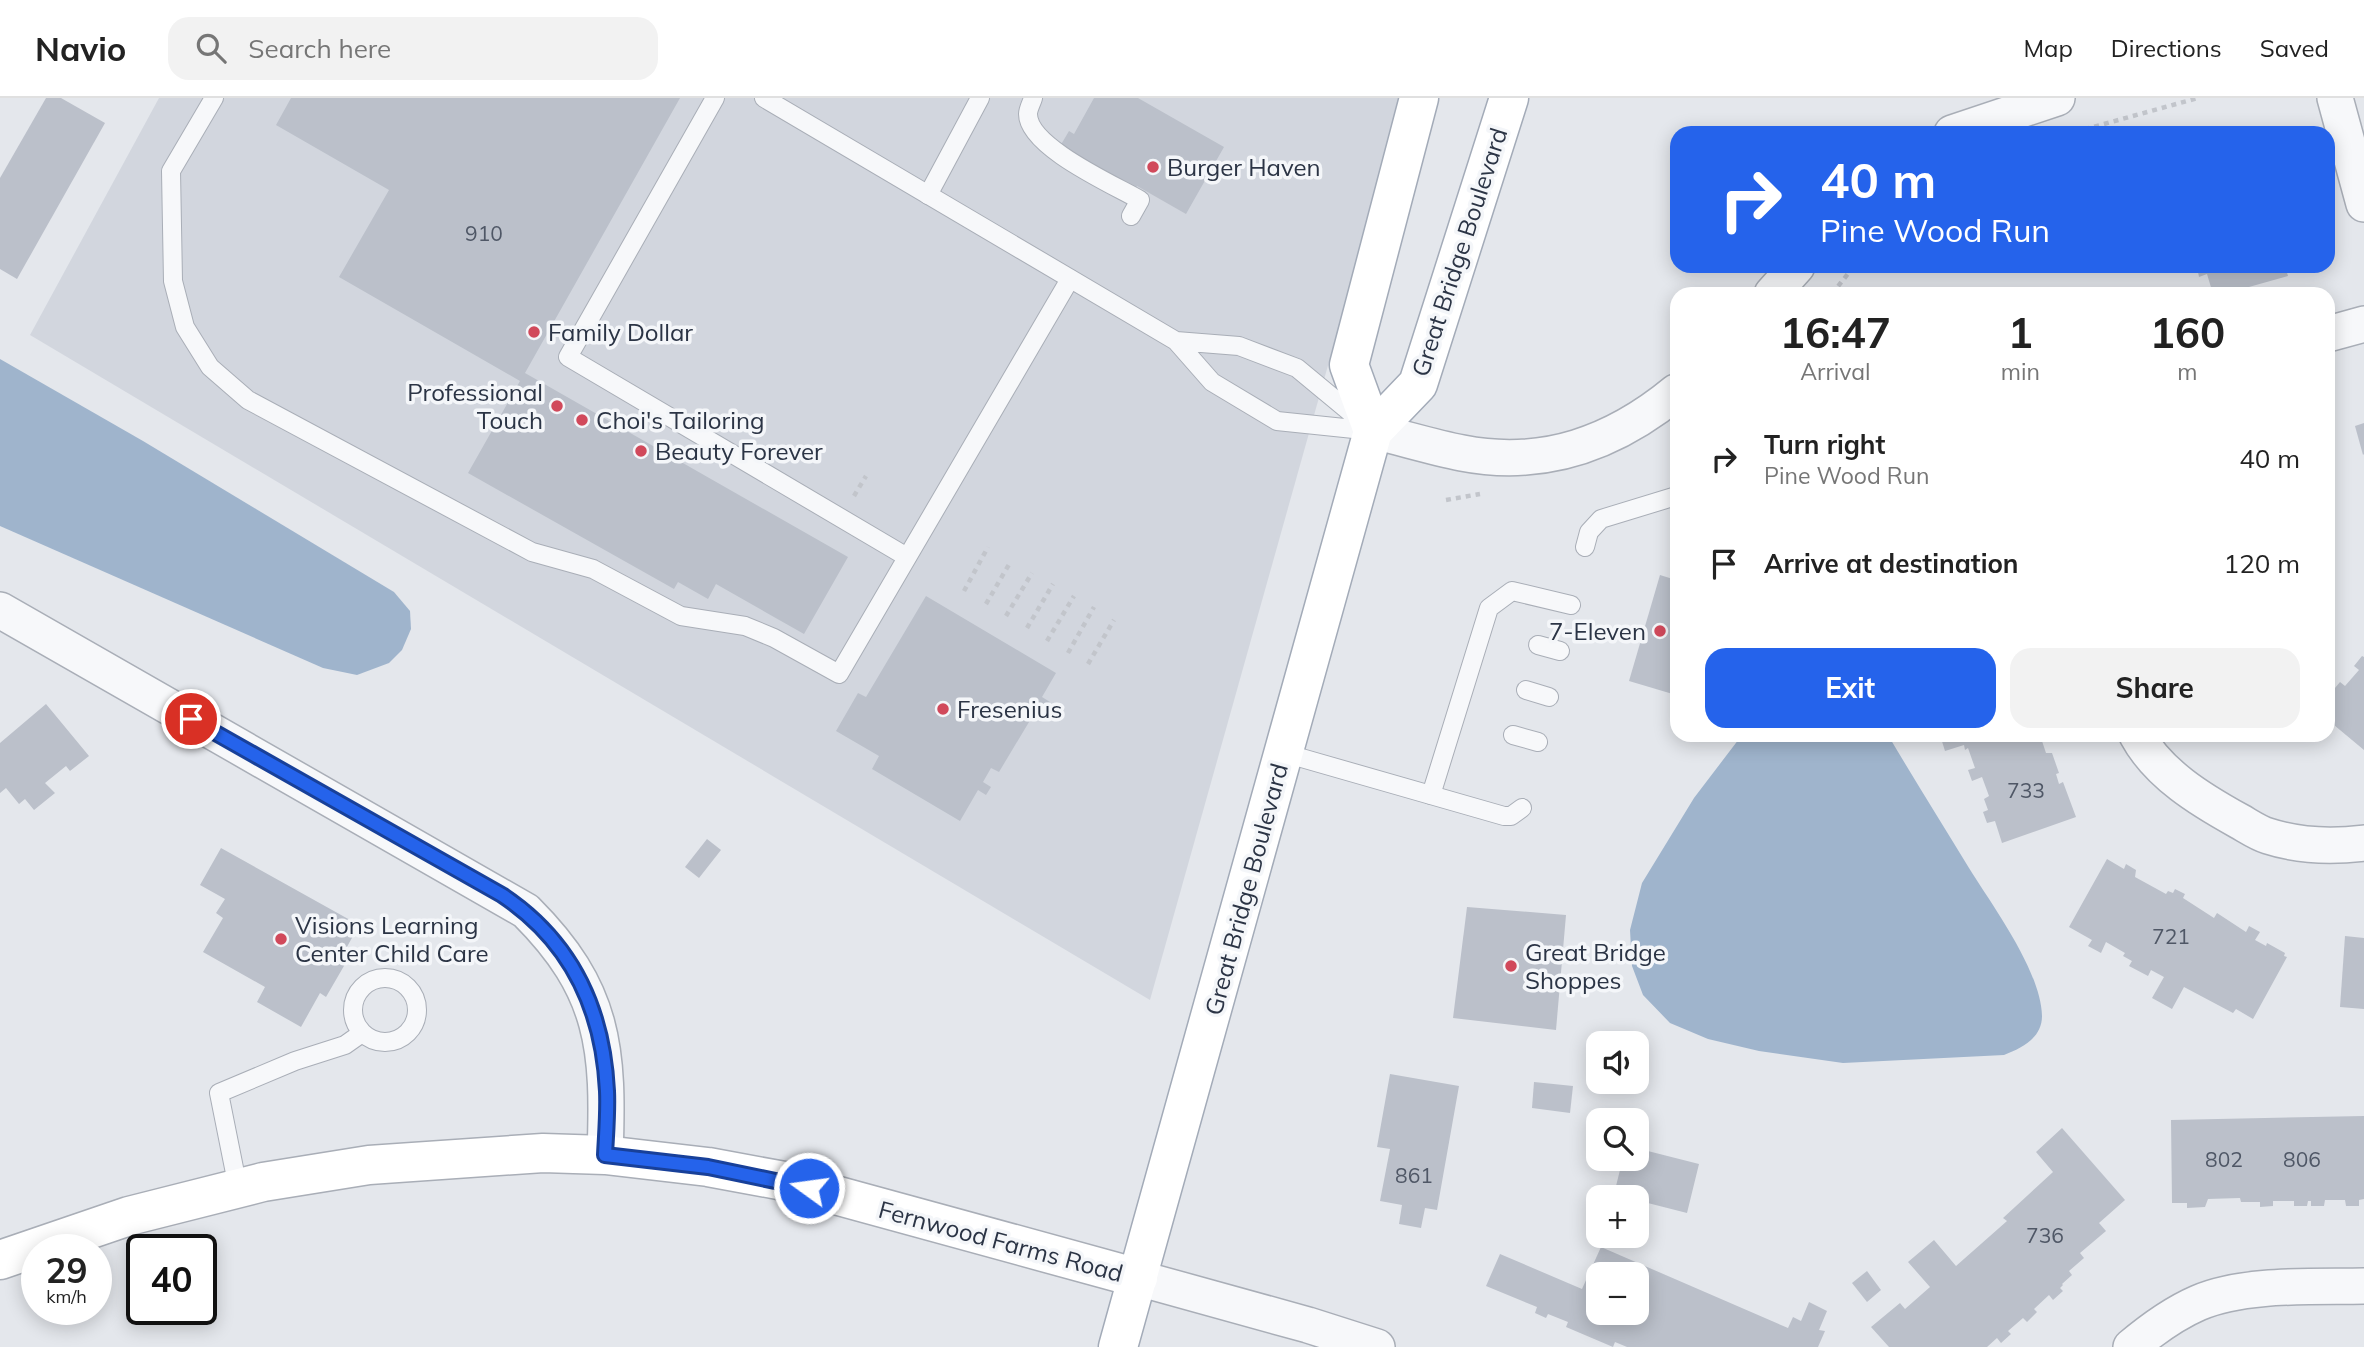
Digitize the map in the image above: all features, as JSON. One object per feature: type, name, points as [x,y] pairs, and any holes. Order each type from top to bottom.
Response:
[{"type":"main road","points":[[1373,431],[1349,365],[1419,98]]},
{"type":"main road","name":"Great Bridge Boulevard","points":[[1118,1347],[1373,431],[1418,384],[1509,98]]},
{"type":"main road","name":"Fernwood Farms Road","points":[[0,1261],[128,1216],[238,1188],[369,1164],[543,1153],[605,1155],[708,1167],[783,1181],[1138,1278]]},
{"type":"street","points":[[1973,126],[2057,98]]},
{"type":"street","points":[[2335,99],[2364,204]]},
{"type":"street","points":[[1778,287],[1791,273]]},
{"type":"street","points":[[2335,332],[2364,324]]},
{"type":"street","points":[[1373,431],[1464,453],[1506,458],[1541,456],[1600,441],[1623,430],[1670,397]]},
{"type":"street","points":[[0,610],[526,911],[551,936],[570,963],[593,1008],[603,1050],[607,1092],[605,1155]]},
{"type":"street","points":[[2142,742],[2152,757],[2189,790],[2216,809],[2265,836],[2304,845],[2343,846],[2364,843]]},
{"type":"street","points":[[1138,1278],[1377,1347]]},
{"type":"street","points":[[2131,1347],[2146,1334],[2198,1303],[2238,1292],[2364,1286]]},
{"type":"lane","points":[[214,98],[171,171],[173,281],[185,327],[210,367],[248,400],[531,552],[593,569],[681,616],[745,626],[774,638],[839,674],[1070,279]]},
{"type":"lane","points":[[715,98],[568,357],[907,557]]},
{"type":"lane","points":[[764,98],[1176,341],[1212,383],[1277,421],[1373,431]]},
{"type":"lane","points":[[928,195],[980,98]]},
{"type":"lane","points":[[1033,98],[1028,114],[1034,132],[1060,155],[1140,200],[1131,216]]},
{"type":"lane","points":[[1176,341],[1239,346],[1297,368],[1373,431]]},
{"type":"lane","points":[[1585,547],[1589,532],[1601,519],[1670,498]]},
{"type":"lane","points":[[1431,795],[1455,718],[1476,678],[1490,631],[1489,608],[1512,591],[1571,605]]},
{"type":"lane","points":[[1538,645],[1560,651]]},
{"type":"lane","points":[[1525,690],[1549,697]]},
{"type":"lane","points":[[1455,718],[1473,723]]},
{"type":"lane","points":[[1513,735],[1538,742]]},
{"type":"lane","points":[[1284,753],[1504,816],[1511,816],[1522,808]]},
{"type":"lane","points":[[238,1188],[219,1093],[295,1061],[345,1045],[362,1033]]},
{"type":"path","points":[[2096,126],[2198,98]]},
{"type":"path","points":[[1838,287],[1848,273]]},
{"type":"path","points":[[964,591],[988,548]]},
{"type":"path","points":[[986,604],[1011,561]]},
{"type":"path","points":[[1006,616],[1032,573]]},
{"type":"path","points":[[1027,628],[1053,584]]},
{"type":"path","points":[[1047,641],[1074,596]]},
{"type":"path","points":[[1068,653],[1094,607]]},
{"type":"path","points":[[1088,664],[1114,620]]},
{"type":"shaded area","points":[[159,98],[1403,98],[1150,1000],[30,335]]},
{"type":"water","points":[[0,359],[143,441],[394,592],[410,611],[411,629],[402,650],[389,663],[357,675],[323,668],[0,526]]},
{"type":"water","points":[[1737,742],[1892,742],[2025,959],[2040,998],[2041,1024],[2035,1036],[2018,1049],[2004,1055],[1843,1063],[1759,1051],[1708,1039],[1670,1023],[1643,995],[1632,966],[1630,930],[1642,883],[1694,798]]},
{"type":"building","points":[[46,98],[61,98],[105,123],[17,279],[0,269],[0,178]]},
{"type":"building","points":[[291,98],[680,98],[525,373],[848,557],[804,634],[716,584],[708,599],[678,582],[674,589],[468,473],[520,381],[339,277],[389,190],[276,125]]},
{"type":"building","name":"Burger Haven","points":[[1094,98],[1138,98],[1224,147],[1186,214],[1137,186],[1134,191],[1059,148],[1069,131],[1074,134]]},
{"type":"building","points":[[2198,273],[2287,273],[2288,276],[2249,287],[2211,287],[2207,274],[2199,277]]},
{"type":"building","points":[[2364,423],[2364,454],[2363,455],[2355,426]]},
{"type":"building","name":"7-Eleven","points":[[1660,575],[1670,578],[1670,693],[1629,681]]},
{"type":"building","name":"Fresenius","points":[[926,596],[1056,673],[1042,697],[1050,702],[1044,711],[1038,707],[999,772],[991,768],[983,782],[991,787],[986,795],[978,790],[960,821],[872,769],[879,756],[836,731],[858,693],[866,697]]},
{"type":"building","points":[[2364,657],[2364,750],[2335,726],[2335,688],[2340,682],[2345,686],[2359,670],[2354,666]]},
{"type":"building","points":[[46,704],[89,756],[70,771],[66,766],[45,783],[55,793],[34,810],[25,799],[19,804],[6,788],[0,793],[0,743]]},
{"type":"building","points":[[1942,742],[2042,742],[2046,753],[2052,753],[2059,773],[2056,774],[2059,784],[2063,782],[2076,817],[2002,843],[1995,821],[1987,823],[1983,812],[1988,810],[1984,799],[1989,796],[1982,777],[1972,781],[1968,770],[1975,768],[1968,748],[1965,750],[1964,745],[1945,751]]},
{"type":"building","points":[[707,839],[721,850],[699,878],[685,867]]},
{"type":"building","name":"Visions Learning Center Child Care","points":[[221,848],[359,925],[342,956],[348,959],[326,997],[320,993],[301,1027],[257,1002],[265,987],[203,952],[223,918],[216,913],[225,899],[200,885]]},
{"type":"building","points":[[2107,859],[2124,869],[2126,864],[2136,870],[2135,877],[2166,894],[2168,891],[2173,893],[2175,889],[2185,894],[2183,898],[2214,918],[2217,913],[2246,932],[2249,926],[2260,932],[2255,940],[2285,953],[2284,956],[2287,957],[2253,1019],[2236,1009],[2233,1013],[2184,987],[2172,1009],[2152,998],[2164,977],[2151,970],[2148,976],[2129,966],[2132,961],[2123,956],[2125,953],[2106,942],[2101,953],[2088,946],[2092,940],[2069,927]]},
{"type":"building","name":"Great Bridge Shoppes","points":[[1467,907],[1566,915],[1556,1030],[1453,1018]]},
{"type":"building","points":[[2345,936],[2364,938],[2364,1009],[2340,1007]]},
{"type":"building","points":[[1390,1074],[1459,1086],[1437,1210],[1425,1208],[1421,1228],[1399,1224],[1402,1205],[1380,1201],[1390,1149],[1377,1147]]},
{"type":"building","points":[[1534,1082],[1573,1086],[1570,1113],[1532,1108]]},
{"type":"building","points":[[2364,1116],[2364,1199],[2359,1200],[2359,1206],[2346,1206],[2345,1200],[2325,1200],[2324,1206],[2311,1206],[2311,1201],[2308,1201],[2307,1206],[2294,1206],[2294,1201],[2273,1201],[2273,1206],[2260,1207],[2260,1202],[2241,1202],[2240,1198],[2208,1199],[2205,1207],[2187,1208],[2187,1203],[2172,1203],[2171,1120]]},
{"type":"building","points":[[2062,1128],[2125,1200],[2099,1223],[2106,1231],[2080,1253],[2084,1258],[2069,1271],[2072,1275],[2062,1284],[2060,1288],[2063,1291],[2053,1300],[2049,1295],[2034,1309],[2037,1312],[2027,1322],[2023,1318],[2008,1331],[2011,1334],[2001,1343],[1997,1338],[1987,1347],[1889,1347],[1871,1327],[1900,1303],[1905,1309],[1930,1287],[1908,1262],[1934,1240],[1956,1266],[2007,1221],[2003,1218],[2053,1172],[2036,1152]]},
{"type":"building","points":[[1649,1151],[1699,1164],[1687,1213],[1649,1203],[1649,1185],[1616,1185],[1620,1171],[1649,1171]]},
{"type":"building","points":[[1601,1248],[1636,1262],[1594,1262]]},
{"type":"building","points":[[1500,1254],[1582,1289],[1586,1280],[1586,1325],[1649,1325],[1649,1268],[1788,1328],[1793,1317],[1801,1321],[1809,1302],[1827,1311],[1819,1330],[1825,1331],[1818,1347],[1627,1347],[1615,1342],[1613,1347],[1566,1327],[1568,1322],[1548,1314],[1546,1318],[1535,1313],[1537,1307],[1486,1286]]},
{"type":"building","points":[[1867,1271],[1881,1290],[1867,1302],[1852,1283]]},
{"type":"place","name":"Burger Haven","points":[[1153,167]]},
{"type":"place","name":"Family Dollar","points":[[534,332]]},
{"type":"place","name":"Professional Touch","points":[[557,406]]},
{"type":"place","name":"Choi's Tailoring","points":[[582,420]]},
{"type":"place","name":"Beauty Forever","points":[[641,451]]},
{"type":"place","name":"7-Eleven","points":[[1660,631]]},
{"type":"place","name":"Fresenius","points":[[943,709]]},
{"type":"place","name":"Visions Learning Center Child Care","points":[[281,939]]},
{"type":"place","name":"Great Bridge Shoppes","points":[[1511,966]]},
{"type":"route","points":[[191,719],[502,895],[526,911],[551,936],[576,972],[593,1008],[603,1050],[607,1092],[605,1155],[708,1167],[809,1188]]}]
